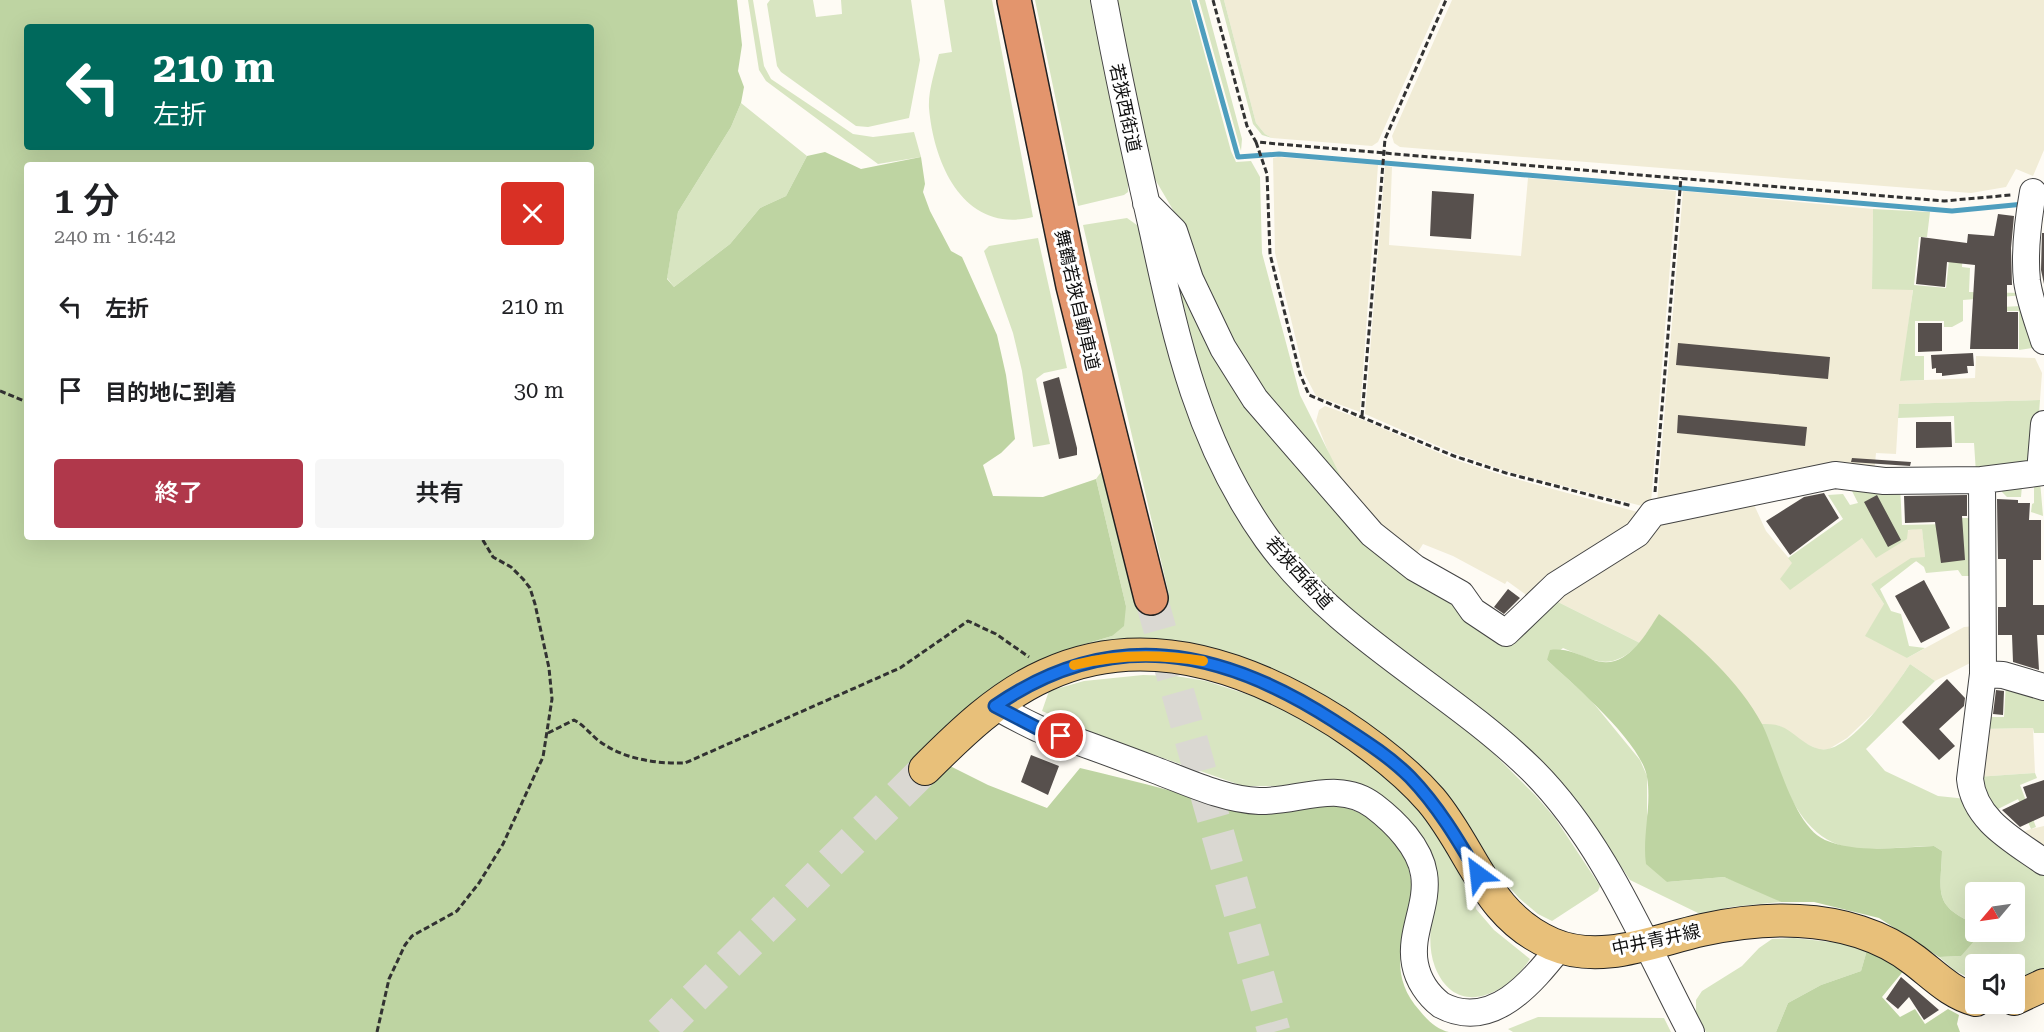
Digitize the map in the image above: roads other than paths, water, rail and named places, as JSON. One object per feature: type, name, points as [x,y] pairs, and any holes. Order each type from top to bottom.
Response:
[{"type":"highway","name":"舞鶴若狭自動車道","points":[[1014,0],[1073,286],[1151,598]]},
{"type":"main road","name":"中井青井線","points":[[925,769],[995,706],[1047,674],[1104,658],[1170,656],[1206,661],[1233,669],[1290,694],[1355,734],[1409,776],[1434,804],[1493,898],[1523,927],[1537,937],[1560,947],[1590,952],[1621,951],[1743,922],[1801,921],[1851,929],[1896,948],[1942,984],[1965,997]]},
{"type":"main road","points":[[2025,994],[2044,986]]},
{"type":"street","name":"若狭西街道","points":[[1104,0],[1178,344],[1200,416],[1231,482],[1268,540],[1291,568],[1336,614],[1494,735],[1551,790],[1591,846],[1691,1032]]},
{"type":"street","points":[[2033,192],[2028,219],[2026,269],[2030,296],[2044,341]]},
{"type":"street","points":[[1146,203],[1174,231],[1190,279],[1223,348],[1255,399],[1372,534],[1415,568],[1461,594],[1473,611],[1506,633],[1556,585],[1637,534],[1653,513],[1835,475],[1884,481],[1982,480],[2042,472],[2044,424]]},
{"type":"street","points":[[1982,480],[1983,674],[1971,760],[1972,792],[1985,816],[1996,828],[2044,862]]},
{"type":"street","points":[[1983,674],[2003,675],[2044,687]]},
{"type":"street","points":[[995,706],[1041,730],[1241,799],[1280,799],[1324,792],[1348,794],[1371,804],[1390,819],[1418,856],[1424,874],[1425,891],[1415,933],[1415,965],[1421,983],[1432,997],[1457,1013],[1476,1017],[1496,1013],[1513,1001],[1531,983],[1560,947]]},
{"type":"waterway","points":[[1194,0],[1238,157],[1279,154],[1952,211],[2024,204]]},
{"type":"tunnel","points":[[1151,598],[1274,1032]]},
{"type":"tunnel","points":[[660,1032],[925,769]]}]
